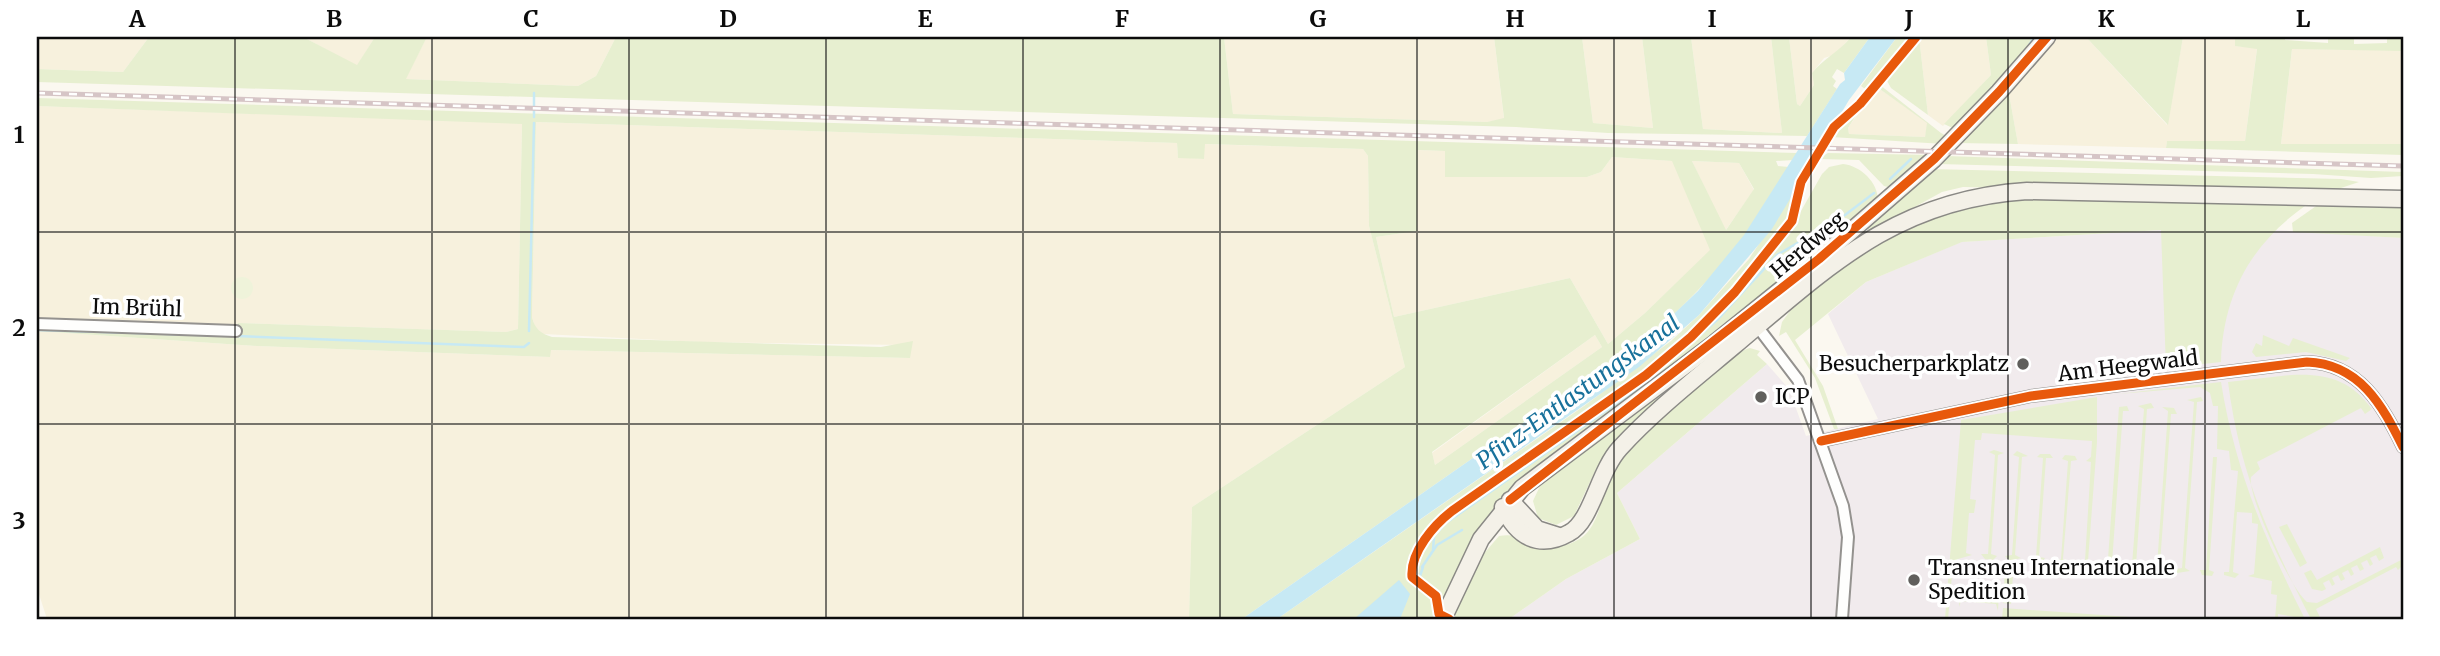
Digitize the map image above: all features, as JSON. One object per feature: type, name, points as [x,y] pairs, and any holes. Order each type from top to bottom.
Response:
[{"type":"main road","name":"Herdweg","points":[[1443,619],[1480,538],[1506,503],[1819,259],[1926,166],[2016,75],[2047,37]]},
{"type":"main road","points":[[1480,538],[1504,532],[1520,533],[1540,542],[1575,529],[1586,516],[1604,469],[1623,445],[1757,326],[1870,237],[1917,214],[1972,197],[2051,191],[2403,201]]},
{"type":"main road","points":[[1506,503],[1520,533]]},
{"type":"main road","points":[[1506,503],[1542,533],[1561,536]]},
{"type":"street","name":"Im Brühl","points":[[37,324],[236,331]]},
{"type":"street","points":[[1757,326],[1798,380],[1846,521],[1842,619]]},
{"type":"street","name":"Am Heegwald","points":[[1821,442],[2031,396],[2307,362],[2335,367],[2362,383],[2384,410],[2403,447]]},
{"type":"shaded area","points":[[37,37],[149,37],[123,72],[37,69]]},
{"type":"shaded area","points":[[303,37],[375,37],[357,66]]},
{"type":"shaded area","points":[[427,37],[616,37],[596,76],[578,86],[405,79]]},
{"type":"shaded area","points":[[1224,37],[1494,37],[1504,119],[1487,122],[1233,114]]},
{"type":"shaded area","points":[[1582,37],[1642,37],[1653,128],[1593,123]]},
{"type":"shaded area","points":[[1691,37],[1771,37],[1782,133],[1703,129]]},
{"type":"shaded area","points":[[1789,37],[1851,37],[1834,55],[1824,58],[1812,73],[1814,85],[1800,106],[1797,104]]},
{"type":"shaded area","points":[[1919,37],[1986,37],[1991,75],[1943,126],[1928,115]]},
{"type":"shaded area","points":[[2057,37],[2086,37],[2167,125],[2183,37],[2235,37],[2235,46],[2257,48],[2245,141],[2167,141],[2166,148],[2018,144],[2009,94]]},
{"type":"shaded area","points":[[2292,49],[2403,50],[2403,144],[2281,144]]},
{"type":"shaded area","points":[[1877,87],[1928,123],[1925,137],[1849,134],[1848,128]]},
{"type":"shaded area","points":[[37,106],[522,123],[518,329],[506,332],[238,323],[234,333],[104,329],[104,320],[37,318]]},
{"type":"shaded area","points":[[536,122],[1177,143],[1178,157],[1203,159],[1204,144],[1363,149],[1368,156],[1369,226],[1405,367],[1192,507],[1189,619],[47,619],[37,588],[37,331],[257,346],[549,357],[550,350],[910,358],[905,345],[700,342],[543,334],[535,327],[532,317]]},
{"type":"shaded area","points":[[1417,150],[1446,151],[1445,177],[1587,177],[1601,172],[1612,157],[1673,161],[1711,250],[1608,344],[1570,278],[1394,317],[1376,237],[1417,231]]},
{"type":"shaded area","points":[[1692,161],[1739,163],[1754,190],[1725,231]]},
{"type":"shaded area","points":[[2162,230],[2274,230],[2403,238],[2403,619],[1509,619],[1566,579],[1640,539],[1617,493],[1767,364],[1789,389],[1806,436],[1878,419],[1828,314],[1866,282],[1961,242]]},
{"type":"shaded area","points":[[1595,335],[1602,347],[1435,465],[1432,453]]},
{"type":"green space","points":[[149,37],[303,37],[357,65],[375,37],[427,37],[406,79],[578,86],[596,76],[616,37],[1224,37],[1233,114],[1487,122],[1504,118],[1494,37],[1582,37],[1593,123],[1653,128],[1642,37],[1691,37],[1703,129],[1782,133],[1771,37],[1789,37],[1797,104],[1800,106],[1814,85],[1812,73],[1817,68],[1851,37],[1870,37],[1844,73],[1837,69],[1832,77],[1836,81],[1833,86],[1837,89],[1807,136],[1608,133],[1516,127],[37,82],[37,69],[123,72]]},
{"type":"green space","points":[[1897,37],[1913,37],[1868,91],[1861,86]]},
{"type":"green space","points":[[1919,37],[1928,115],[1891,88],[1886,79]]},
{"type":"green space","points":[[1986,37],[2043,37],[1957,130],[1944,124],[1991,75]]},
{"type":"green space","points":[[2053,37],[2057,37],[2009,94],[2018,144],[1957,143]]},
{"type":"green space","points":[[2086,37],[2183,37],[2168,125]]},
{"type":"green space","points":[[2235,37],[2285,37],[2285,40],[2328,43],[2328,37],[2354,37],[2354,44],[2387,43],[2387,37],[2403,37],[2401,51],[2292,49],[2281,144],[2403,144],[2403,155],[2166,148],[2167,141],[2245,141],[2257,49],[2235,46]]},
{"type":"green space","points":[[1880,85],[1950,138],[1944,144],[1831,137],[1868,97],[1848,128],[1849,134],[1925,137],[1927,123],[1877,87]]},
{"type":"green space","points":[[37,98],[1797,153],[1793,160],[1776,161],[1778,166],[1789,167],[1762,212],[1731,254],[1658,329],[1242,619],[1189,619],[1192,507],[1405,367],[1369,226],[1368,156],[1363,149],[1205,144],[1204,159],[1178,158],[1177,143],[536,122],[532,317],[536,328],[544,334],[552,337],[881,347],[913,341],[910,358],[551,350],[550,357],[257,346],[37,331],[37,318],[104,320],[104,328],[234,333],[238,323],[506,332],[518,329],[522,124],[37,106]],"holes":[[[1418,150],[1445,151],[1445,177],[1587,177],[1601,172],[1612,157],[1672,161],[1710,250],[1645,313],[1608,344],[1570,278],[1394,317],[1376,237],[1417,231]],[[1692,161],[1739,163],[1754,189],[1726,230]],[[1595,335],[1602,347],[1435,465],[1432,452]]]},
{"type":"green space","points":[[1828,153],[1931,155],[1892,188],[1884,186],[1859,160],[1818,159]]},
{"type":"green space","points":[[1946,156],[2403,172],[2403,176],[2371,178],[2313,174],[1938,164]]},
{"type":"green space","points":[[1843,164],[1856,168],[1868,177],[1878,195],[1878,202],[1762,300],[1519,483],[1482,525],[1440,610],[1436,594],[1415,579],[1414,571],[1422,547],[1443,520],[1628,390],[1694,337],[1767,257],[1801,211],[1822,174],[1829,167]]},
{"type":"green space","points":[[1930,169],[2341,179],[2359,182],[2323,194],[1963,187],[1942,192],[1869,232],[1866,226]]},
{"type":"green space","points":[[1800,182],[1792,218],[1746,278],[1694,332],[1627,387],[1514,464],[1435,523],[1410,572],[1413,582],[1435,599],[1435,619],[1277,619],[1584,406],[1671,341],[1699,315],[1749,259]]},
{"type":"green space","points":[[2016,197],[2308,204],[2271,235],[2244,272],[2228,314],[2221,362],[2166,368],[2161,230],[1962,242],[1866,282],[1795,340],[1823,386],[1838,429],[1834,429],[1815,378],[1786,332],[1779,336],[1782,322],[1790,311],[1867,246],[1931,214]]},
{"type":"green space","points":[[2319,204],[2403,208],[2403,238],[2293,232],[2292,223]]},
{"type":"green space","points":[[242,277],[250,280],[253,288],[250,296],[242,299],[234,296],[231,288],[234,280]]},
{"type":"green space","points":[[2263,335],[2289,346],[2293,338],[2350,358],[2346,361],[2306,352],[2256,357],[2252,352],[2256,343],[2262,346]]},
{"type":"green space","points":[[1750,348],[1760,351],[1757,355],[1767,364],[1617,493],[1640,539],[1566,579],[1509,619],[1453,619],[1451,616],[1458,598],[1463,598],[1475,564],[1499,536],[1510,535],[1558,546],[1581,538],[1588,532],[1598,514],[1612,471],[1627,450],[1701,380]]},
{"type":"green space","points":[[1691,369],[1695,374],[1611,450],[1597,467],[1574,516],[1556,525],[1538,518],[1533,501],[1540,486]]},
{"type":"green space","points":[[2291,375],[2326,377],[2355,391],[2372,409],[2365,414],[2361,408],[2257,462],[2260,469],[2251,477],[2251,485],[2233,416],[2228,382]]},
{"type":"green space","points":[[2221,382],[2234,445],[2253,504],[2305,619],[2278,614],[2278,619],[2275,619],[2277,595],[2271,594],[2272,581],[2248,576],[2254,574],[2258,524],[2252,523],[2252,513],[2237,512],[2233,572],[2239,574],[2235,578],[2224,575],[2224,572],[2229,572],[2238,471],[2231,470],[2229,451],[2217,449],[2218,406],[2213,406],[2210,393],[2200,387],[2118,394]]},
{"type":"green space","points":[[2097,397],[2097,442],[2088,561],[2093,565],[2082,566],[2078,563],[2085,561],[2091,462],[2086,461],[2091,457],[2092,441],[1982,433],[1981,440],[1975,440],[1970,499],[1976,500],[1974,513],[1969,513],[1966,553],[1972,555],[1958,559],[1953,564],[1948,619],[1945,619],[1961,420]]},
{"type":"green space","points":[[2201,397],[2203,401],[2197,402],[2185,568],[2190,571],[2177,573],[2176,569],[2182,568],[2194,402],[2187,400]]},
{"type":"green space","points":[[2151,403],[2154,408],[2147,409],[2136,565],[2142,567],[2129,570],[2126,566],[2132,565],[2144,409],[2138,406]]},
{"type":"green space","points":[[2127,406],[2129,411],[2123,411],[2112,563],[2118,564],[2115,568],[2109,568],[2102,560],[2108,559],[2119,407]]},
{"type":"green space","points":[[2162,407],[2174,408],[2177,414],[2171,414],[2160,563],[2166,565],[2158,572],[2150,567],[2157,566],[2168,411]]},
{"type":"green space","points":[[1994,450],[2004,453],[1998,455],[1991,554],[1997,556],[1993,560],[1985,559],[1981,554],[1988,554],[1995,455],[1989,452]]},
{"type":"green space","points":[[2017,451],[2028,456],[2022,457],[2015,555],[2021,558],[2010,561],[2005,556],[2012,555],[2019,457],[2013,455]]},
{"type":"green space","points":[[2040,454],[2050,454],[2053,458],[2046,458],[2039,557],[2045,558],[2042,563],[2030,559],[2036,557],[2043,458],[2037,457]]},
{"type":"green space","points":[[2065,455],[2075,456],[2077,460],[2071,461],[2063,559],[2069,561],[2066,565],[2054,561],[2061,559],[2068,461],[2062,459]]},
{"type":"green space","points":[[2213,457],[2217,457],[2209,570],[2214,572],[2212,576],[2202,575],[2200,570],[2206,570]]},
{"type":"green space","points":[[2251,485],[2269,532],[2293,583],[2263,521]]},
{"type":"green space","points":[[2287,524],[2307,563],[2300,567],[2279,527]]},
{"type":"green space","points":[[2380,547],[2384,558],[2379,561],[2376,555],[2370,558],[2373,564],[2370,566],[2367,560],[2361,563],[2364,569],[2360,571],[2357,565],[2351,568],[2354,574],[2351,576],[2348,570],[2342,573],[2345,579],[2341,581],[2338,575],[2332,578],[2335,584],[2332,586],[2329,580],[2323,583],[2326,589],[2322,591],[2312,589],[2304,573],[2311,570],[2317,580]]},
{"type":"green space","points":[[2403,559],[2403,565],[2398,570],[2396,567],[2316,609],[2321,619],[2311,619],[2293,583],[2307,602],[2317,603]]},
{"type":"green space","points":[[2005,569],[2017,570],[2019,574],[2013,575],[2011,604],[2003,603]]},
{"type":"green space","points":[[1960,587],[1962,594],[1997,596],[1999,590],[1998,611],[1996,604],[1961,601],[1959,607]]},
{"type":"green space","points":[[2003,608],[2158,619],[2002,619]]},
{"type":"water","name":"Pfinz-Entlastungskanal","points":[[1870,37],[1897,37],[1849,100],[1772,229],[1699,315],[1639,367],[1277,619],[1242,619],[1658,329],[1698,291],[1744,235],[1845,80],[1844,73]]},
{"type":"water","points":[[1399,580],[1410,594],[1400,619],[1354,619]]},
{"type":"waterway","points":[[2027,49],[2034,37]]},
{"type":"waterway","points":[[534,93],[534,117]]},
{"type":"waterway","points":[[529,331],[534,123]]},
{"type":"waterway","points":[[1890,179],[1911,159]]},
{"type":"waterway","points":[[1433,550],[1434,536],[1446,523],[1644,384],[1718,319],[1777,255],[1845,215],[1874,193]]},
{"type":"waterway","points":[[37,330],[202,335]]},
{"type":"waterway","points":[[237,336],[524,347],[529,343]]},
{"type":"waterway","points":[[1422,567],[1437,545],[1462,530]]},
{"type":"waterway","points":[[1420,576],[1423,567]]},
{"type":"railway","points":[[37,93],[2403,166]]},
{"type":"cycle path","points":[[1449,619],[1439,614],[1436,596],[1412,577],[1415,558],[1431,531],[1452,511],[1646,375],[1691,337],[1735,292],[1792,221],[1801,182],[1834,127],[1860,104],[1916,37]]},
{"type":"cycle path","points":[[1510,500],[1819,259],[1934,159],[1999,92],[2047,37]]},
{"type":"cycle path","points":[[1821,441],[2031,396],[2307,362],[2341,370],[2355,379],[2387,416],[2403,447]]},
{"type":"place","name":"Besucherparkplatz","points":[[2023,364]]},
{"type":"place","name":"ICP","points":[[1761,397]]},
{"type":"place","name":"Transneu Internationale Spedition","points":[[1914,580]]}]
